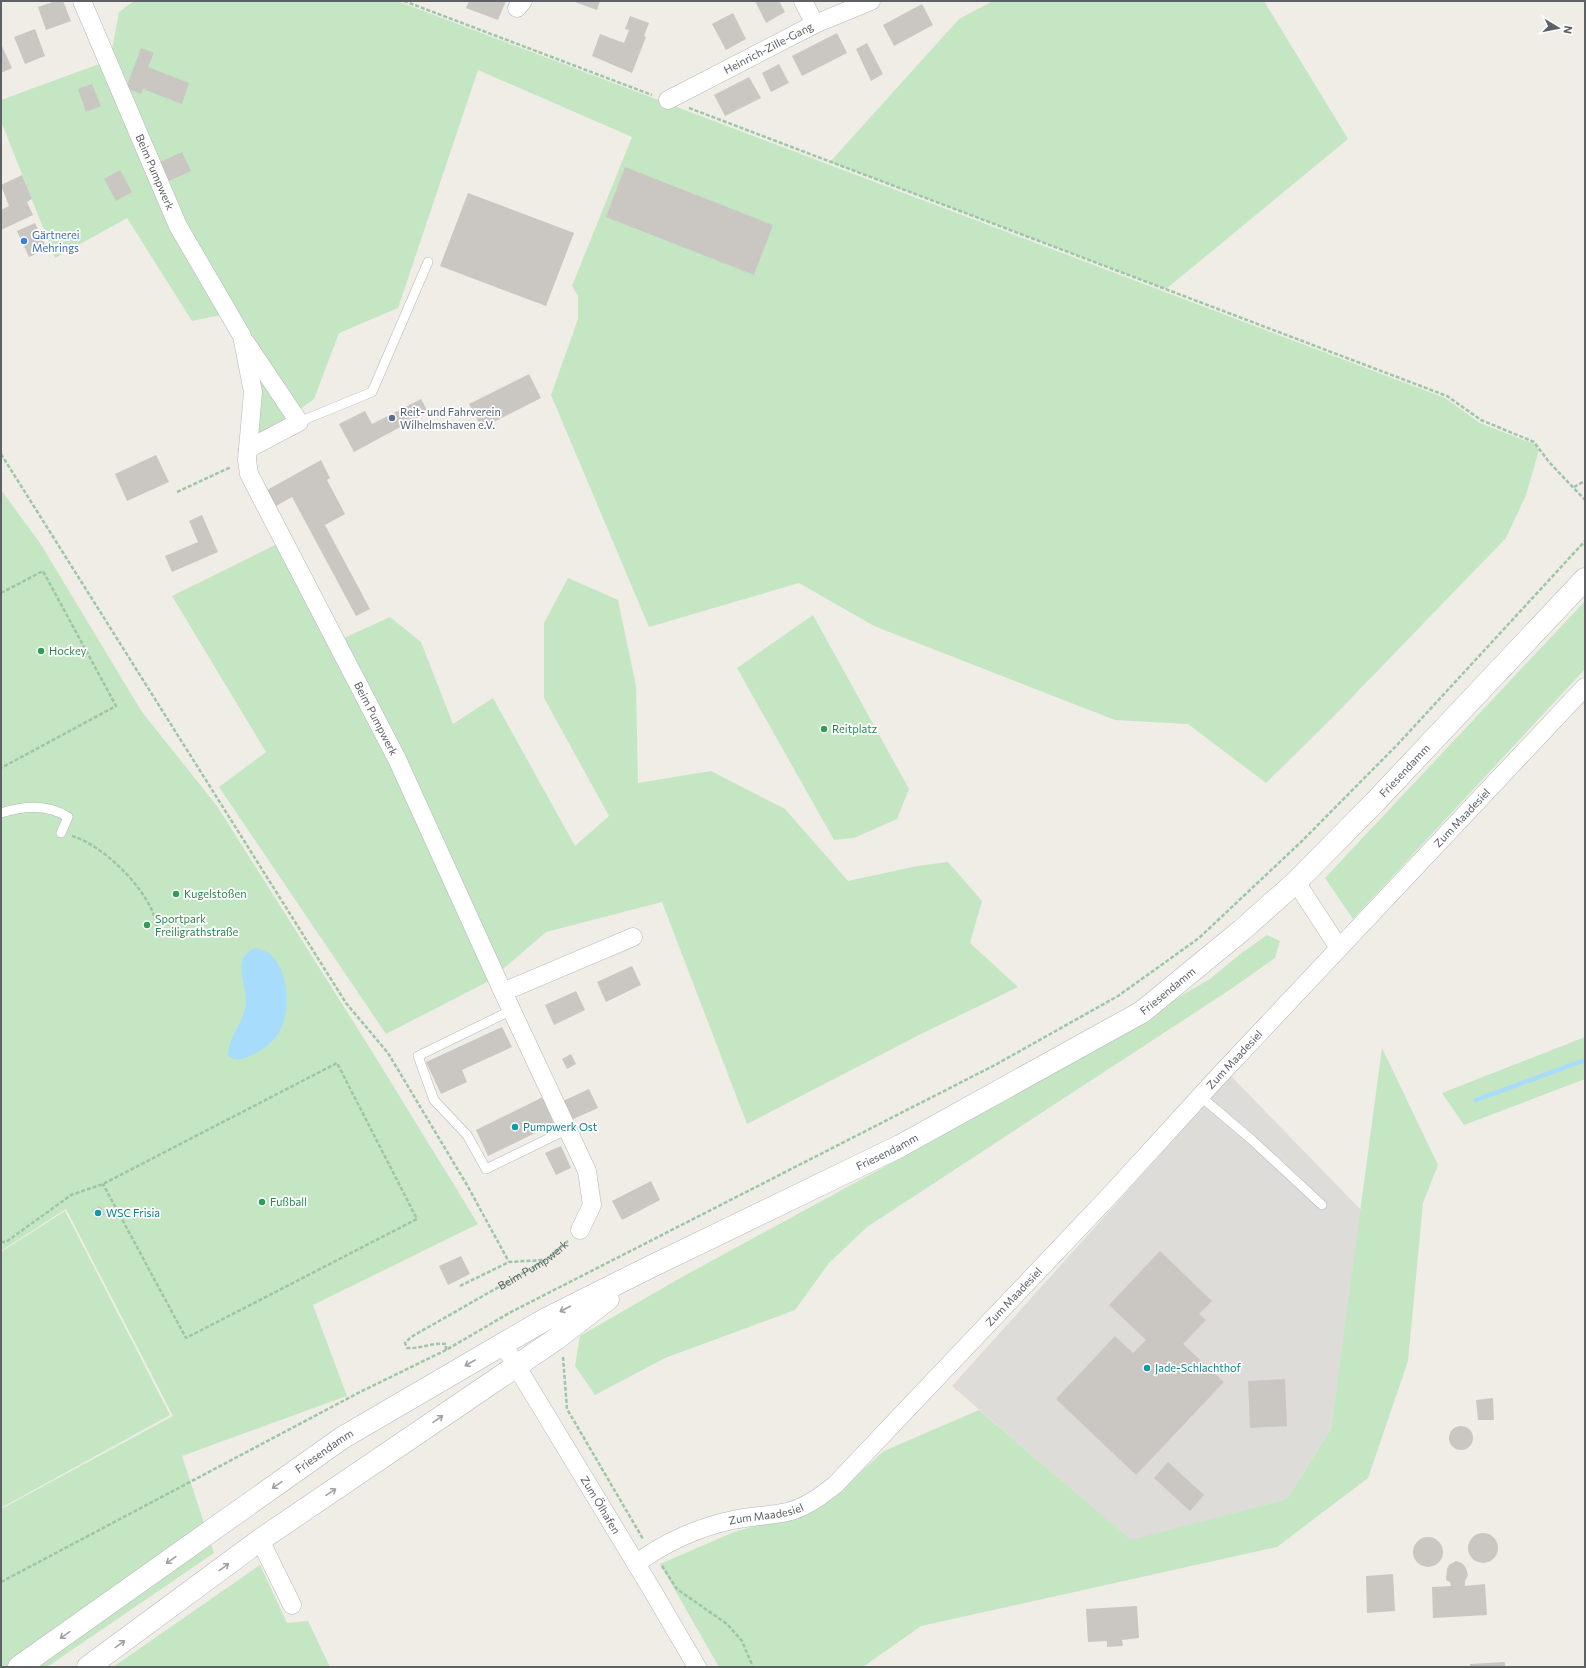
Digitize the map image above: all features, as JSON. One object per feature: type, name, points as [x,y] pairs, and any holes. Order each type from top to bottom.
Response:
[{"type":"main road","name":"Friesendamm","points":[[19,1667],[342,1438],[503,1344],[546,1319],[650,1266],[900,1146],[1142,1012],[1242,930],[1296,882],[1375,802],[1585,579]]},
{"type":"main road","name":"Friesendamm","points":[[88,1667],[260,1540],[556,1339],[650,1266]]},
{"type":"street","name":"Beim Pumpwerk","points":[[82,1],[178,226],[242,336],[299,422]]},
{"type":"street","points":[[802,1],[815,24]]},
{"type":"street","name":"Heinrich-Zille-Gang","points":[[668,100],[815,24],[871,1]]},
{"type":"street","name":"Beim Pumpwerk","points":[[242,336],[253,392],[247,455],[249,474],[397,759],[503,992],[587,1171],[592,1206],[580,1230]]},
{"type":"street","points":[[247,455],[299,422]]},
{"type":"street","name":"Zum Maadesiel","points":[[636,1564],[651,1552],[702,1528],[732,1520],[788,1512],[813,1501],[835,1485],[1108,1198],[1200,1096],[1585,687]]},
{"type":"street","points":[[1296,882],[1339,948]]},
{"type":"street","points":[[503,992],[633,937]]},
{"type":"street","name":"Zum Ölhafen","points":[[503,1344],[697,1667]]},
{"type":"street","points":[[260,1540],[292,1605]]},
{"type":"lane","points":[[299,422],[372,392],[428,262]]},
{"type":"lane","points":[[1,813],[28,807],[59,812],[68,817],[61,833]]},
{"type":"lane","points":[[512,1010],[418,1056],[434,1100],[467,1135],[486,1169],[568,1129]]},
{"type":"lane","points":[[1200,1096],[1252,1140],[1322,1205]]},
{"type":"path","points":[[404,1],[1447,396],[1481,420],[1534,442],[1549,462],[1585,500]]},
{"type":"path","points":[[1,454],[346,1003],[388,1053],[467,1185],[509,1262]]},
{"type":"path","points":[[177,492],[247,455]]},
{"type":"path","points":[[1574,487],[1585,481]]},
{"type":"path","points":[[1,1582],[354,1395],[446,1350],[511,1312],[995,1065],[1118,996],[1200,938],[1301,842],[1398,744],[1585,541]]},
{"type":"path","points":[[1,593],[43,571],[116,706],[1,768]]},
{"type":"path","points":[[61,833],[77,838],[100,851],[134,880],[153,912],[159,937]]},
{"type":"path","points":[[1,1242],[6,1242],[71,1195],[103,1184],[337,1063],[417,1218],[186,1338],[103,1184]]},
{"type":"path","name":"Beim Pumpwerk","points":[[446,1350],[446,1344],[438,1343],[416,1348],[407,1348],[405,1343],[546,1260],[580,1230]]},
{"type":"path","points":[[460,1286],[509,1262],[546,1260]]},
{"type":"path","points":[[536,1299],[546,1319]]},
{"type":"path","points":[[556,1339],[563,1348],[567,1409],[651,1552],[677,1589],[727,1624],[742,1641],[754,1667]]},
{"type":"shaded area","points":[[1231,1076],[1361,1210],[1331,1429],[1287,1499],[1131,1541],[952,1386]]},
{"type":"green space","points":[[134,1],[397,1],[1445,398],[1480,423],[1534,444],[1539,450],[1526,495],[1506,538],[1330,720],[1266,783],[1188,724],[1115,720],[874,626],[799,583],[649,627],[551,395],[578,319],[578,296],[572,286],[632,137],[478,70],[398,308],[339,333],[314,399],[255,442],[259,374],[221,315],[192,321],[127,218],[55,258],[1,121],[1,100],[110,60],[119,12]]},
{"type":"green space","points":[[993,1],[1264,1],[1348,139],[1166,289],[830,162],[959,19]]},
{"type":"green space","name":"Sportpark Freiligrathstraße","points":[[1,490],[40,543],[142,712],[217,806],[368,1045],[478,1224],[313,1305],[347,1396],[182,1456],[214,1553],[47,1667],[1,1667],[1,1509],[173,1416],[66,1209],[1,1251]]},
{"type":"green space","points":[[277,544],[391,762],[489,981],[386,1034],[219,787],[266,752],[172,596]]},
{"type":"green space","points":[[568,578],[618,600],[636,686],[638,783],[711,771],[785,809],[848,881],[917,866],[948,862],[982,901],[970,943],[1018,987],[919,1035],[747,1124],[662,902],[546,932],[502,970],[344,638],[390,617],[421,642],[453,724],[493,698],[575,846],[609,816],[544,698],[544,623]]},
{"type":"green space","points":[[1585,601],[1585,669],[1353,919],[1325,878]]},
{"type":"green space","name":"Reitplatz","points":[[813,615],[909,789],[897,819],[854,838],[834,840],[737,668]]},
{"type":"green space","points":[[1267,935],[1280,941],[1275,958],[1231,989],[867,1227],[829,1263],[795,1310],[665,1358],[595,1395],[575,1366],[580,1336],[682,1277],[928,1143],[1210,979],[1239,955]]},
{"type":"green space","points":[[1585,1037],[1585,1079],[1464,1125],[1442,1093]]},
{"type":"green space","points":[[1382,1048],[1438,1165],[1423,1203],[1408,1361],[1368,1478],[1277,1547],[921,1626],[863,1667],[719,1667],[660,1564],[734,1532],[822,1507],[884,1451],[979,1410],[1131,1540],[1287,1499],[1331,1429]]},
{"type":"green space","points":[[65,1211],[170,1415],[1,1508],[1,1252]]},
{"type":"green space","points":[[260,1565],[287,1623],[308,1621],[330,1667],[113,1667]]},
{"type":"water","points":[[255,948],[267,952],[275,959],[281,969],[285,980],[287,1005],[285,1017],[274,1040],[260,1051],[241,1059],[235,1059],[228,1056],[231,1041],[245,1008],[246,995],[241,969],[242,963],[247,953]]},
{"type":"building","points":[[56,1],[63,1],[71,21],[46,30],[38,7]]},
{"type":"building","points":[[469,1],[506,1],[498,20],[466,8]]},
{"type":"building","points":[[572,1],[600,1],[597,10]]},
{"type":"building","points":[[755,1],[779,1],[785,12],[766,23]]},
{"type":"building","points":[[922,4],[933,25],[894,46],[883,25]]},
{"type":"building","points":[[733,13],[746,39],[726,50],[712,24]]},
{"type":"building","points":[[630,16],[649,23],[644,36],[646,37],[632,73],[592,56],[600,34],[624,43],[629,30],[625,29]]},
{"type":"building","points":[[35,29],[45,56],[25,64],[14,37]]},
{"type":"building","points":[[837,33],[847,53],[802,76],[792,56]]},
{"type":"building","points":[[867,43],[883,74],[871,81],[856,49]]},
{"type":"building","points":[[1,44],[12,68],[1,73]]},
{"type":"building","points":[[141,48],[154,53],[148,67],[189,83],[182,104],[143,89],[141,94],[126,88]]},
{"type":"building","points":[[779,64],[789,83],[771,92],[762,73]]},
{"type":"building","points":[[749,77],[761,98],[725,116],[714,95]]},
{"type":"building","points":[[92,84],[101,106],[86,112],[78,89]]},
{"type":"building","points":[[182,152],[191,171],[167,182],[158,163]]},
{"type":"building","points":[[625,167],[773,225],[754,275],[606,217]]},
{"type":"building","points":[[120,170],[132,192],[116,201],[104,179]]},
{"type":"building","points":[[22,175],[32,199],[27,202],[33,215],[1,230],[1,210],[9,206],[1,185]]},
{"type":"building","points":[[468,193],[574,233],[546,306],[440,266]]},
{"type":"building","points":[[35,223],[47,249],[29,257],[17,231]]},
{"type":"building","points":[[529,374],[541,398],[482,428],[469,404]]},
{"type":"building","points":[[421,399],[428,412],[354,452],[339,424],[365,411],[372,424]]},
{"type":"building","points":[[156,455],[169,482],[127,501],[115,474]]},
{"type":"building","points":[[321,460],[330,478],[327,480],[345,514],[325,525],[370,609],[356,616],[292,497],[276,506],[267,490]]},
{"type":"building","points":[[202,515],[218,552],[172,572],[165,556],[198,542],[189,521]]},
{"type":"building","points":[[632,966],[641,985],[606,1002],[597,982]]},
{"type":"building","points":[[576,991],[585,1010],[554,1025],[545,1005]]},
{"type":"building","points":[[502,1027],[512,1047],[462,1070],[467,1082],[441,1094],[426,1062]]},
{"type":"building","points":[[571,1054],[576,1064],[567,1069],[562,1059]]},
{"type":"building","points":[[589,1089],[598,1108],[571,1120],[563,1101]]},
{"type":"building","name":"Pumpwerk Ost","points":[[543,1097],[554,1124],[488,1156],[476,1130]]},
{"type":"building","points":[[561,1146],[571,1168],[556,1175],[545,1153]]},
{"type":"building","points":[[651,1181],[660,1200],[622,1220],[612,1201]]},
{"type":"building","name":"WSC Frisia","points":[[100,1206],[105,1214],[96,1219],[92,1211]]},
{"type":"building","name":"Jade-Schlachthof","points":[[1160,1251],[1212,1301],[1199,1314],[1206,1320],[1183,1344],[1224,1382],[1136,1475],[1056,1399],[1115,1336],[1133,1353],[1146,1340],[1109,1305]]},
{"type":"building","points":[[461,1256],[470,1274],[448,1285],[439,1266]]},
{"type":"building","points":[[1285,1379],[1287,1426],[1250,1428],[1248,1381]]},
{"type":"building","points":[[1493,1398],[1494,1420],[1478,1420],[1476,1400]]},
{"type":"building","points":[[1461,1426],[1469,1430],[1473,1438],[1469,1446],[1461,1450],[1453,1446],[1449,1438],[1453,1430]]},
{"type":"building","points":[[1168,1462],[1204,1495],[1190,1511],[1154,1478]]},
{"type":"building","points":[[1483,1533],[1489,1534],[1497,1542],[1497,1554],[1489,1562],[1483,1563],[1477,1562],[1469,1554],[1468,1548],[1469,1542],[1477,1534]]},
{"type":"building","points":[[1428,1537],[1434,1538],[1442,1546],[1442,1558],[1434,1566],[1428,1567],[1422,1566],[1414,1558],[1413,1552],[1414,1546],[1422,1538]]},
{"type":"building","points":[[1456,1561],[1462,1563],[1466,1568],[1468,1575],[1465,1581],[1465,1586],[1485,1584],[1487,1615],[1433,1618],[1432,1587],[1451,1586],[1450,1582],[1446,1580],[1447,1569],[1449,1565]]},
{"type":"building","points":[[1393,1574],[1395,1611],[1367,1613],[1366,1576]]},
{"type":"building","points":[[1137,1606],[1139,1638],[1122,1640],[1123,1646],[1107,1647],[1107,1641],[1088,1642],[1086,1609]]},
{"type":"building","points":[[1505,1662],[1505,1667],[1470,1667],[1470,1664]]},
{"type":"waterway","points":[[1476,1100],[1585,1060]]},
{"type":"place","name":"Gärtnerei Mehrings","points":[[24,241]]},
{"type":"place","name":"Reit- und Fahrverein Wilhelmshaven e.V.","points":[[392,418]]},
{"type":"place","name":"Hockey","points":[[41,651]]},
{"type":"place","name":"Reitplatz","points":[[824,729]]},
{"type":"place","name":"Kugelstoßen","points":[[176,894]]},
{"type":"place","name":"Sportpark Freiligrathstraße","points":[[147,925]]},
{"type":"place","name":"Pumpwerk Ost","points":[[515,1127]]},
{"type":"place","name":"Fußball","points":[[262,1202]]},
{"type":"place","name":"WSC Frisia","points":[[98,1213]]},
{"type":"place","name":"Jade-Schlachthof","points":[[1147,1368]]}]
